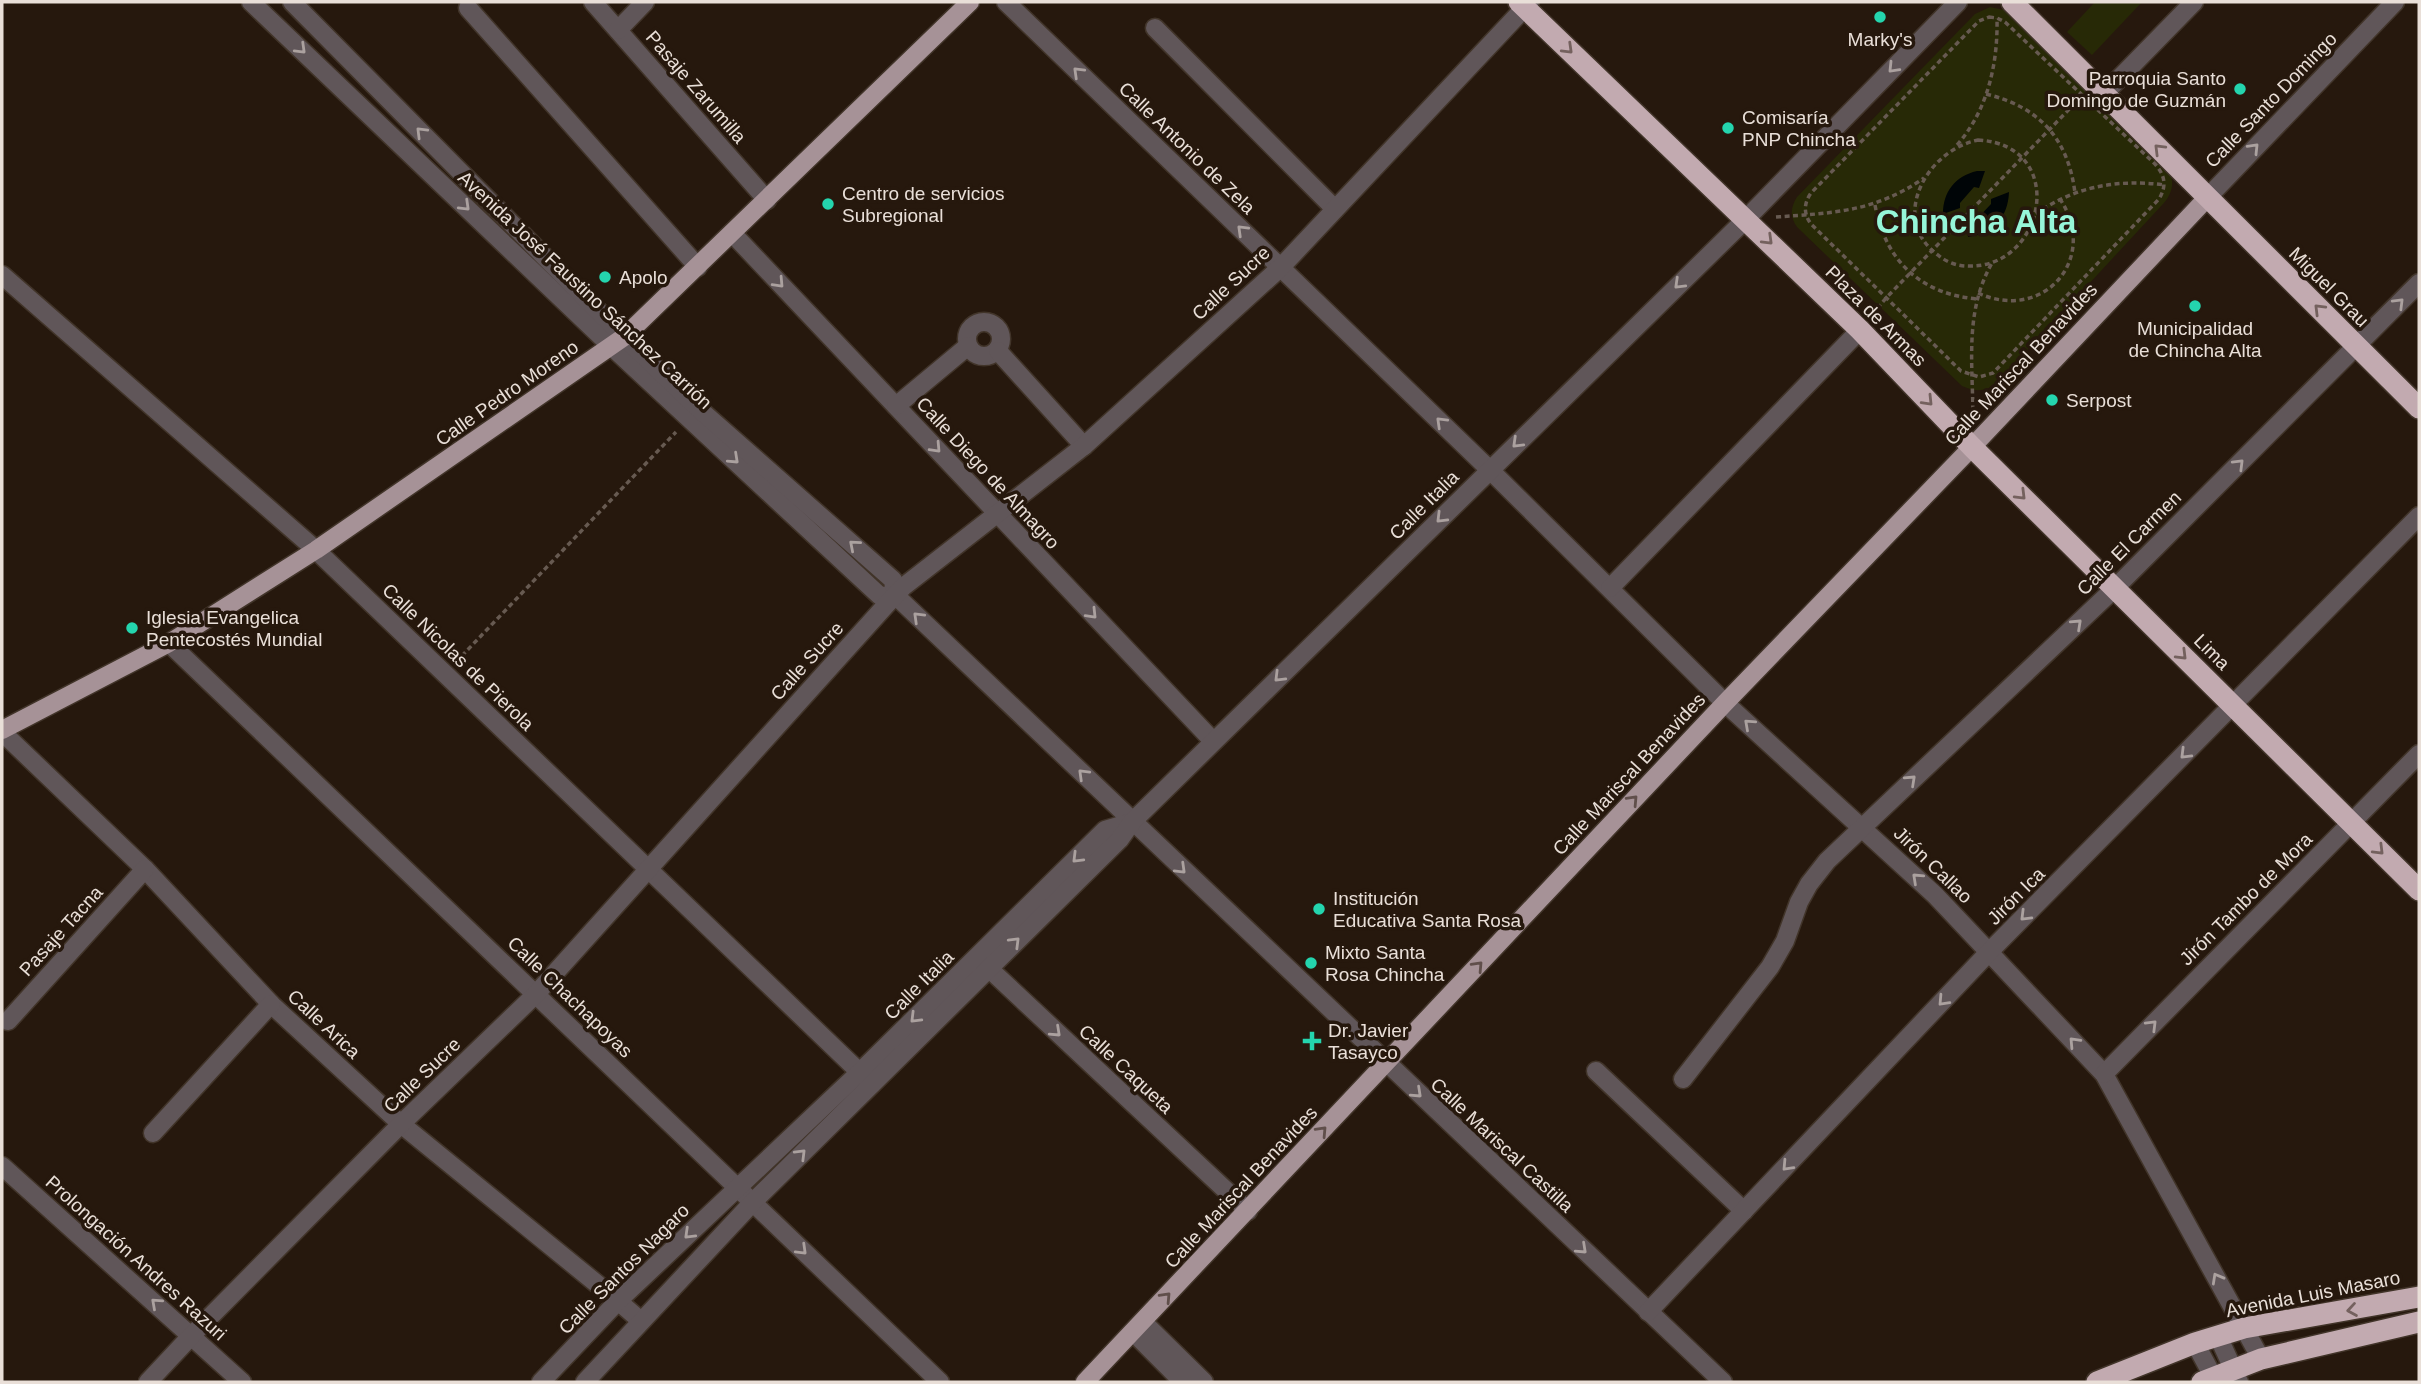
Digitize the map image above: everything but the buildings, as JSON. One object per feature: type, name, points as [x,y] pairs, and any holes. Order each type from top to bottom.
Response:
[{"type":"highway","name":"Plaza de Armas","points":[[1524,4],[1860,330],[1972,447]]},
{"type":"highway","points":[[2003,6],[2207,198]]},
{"type":"highway","name":"Miguel Grau","points":[[2207,198],[2419,408]]},
{"type":"highway","name":"Lima","points":[[1972,447],[2419,890]]},
{"type":"highway","name":"Avenida Luis Masaro","points":[[2097,1382],[2195,1343],[2244,1328],[2419,1297]]},
{"type":"highway","points":[[2220,1379],[2261,1359],[2419,1322]]},
{"type":"main road","name":"Calle Pedro Moreno","points":[[2,731],[169,643],[316,550],[618,342],[970,2]]},
{"type":"main road","name":"Calle Mariscal Benavides","points":[[1085,1382],[1725,703],[2207,198]]},
{"type":"street","name":"Avenida José Faustino Sánchez Carrión","points":[[251,2],[618,342],[699,409],[893,580],[895,595],[1132,821]]},
{"type":"street","name":"Avenida José Faustino Sánchez Carrión","points":[[292,2],[690,418],[880,596],[895,595]]},
{"type":"street","name":"Pasaje Zarumilla","points":[[593,2],[767,200]]},
{"type":"street","points":[[618,30],[645,2]]},
{"type":"street","name":"Calle Antonio de Zela","points":[[1006,2],[1490,470]]},
{"type":"street","points":[[1745,219],[1958,2]]},
{"type":"street","points":[[2093,91],[2194,2]]},
{"type":"street","name":"Calle Santo Domingo","points":[[2207,198],[2395,2]]},
{"type":"street","name":"Calle Sucre","points":[[148,1382],[401,1124],[536,993],[895,595],[1084,446],[1281,267],[1524,4]]},
{"type":"street","points":[[468,8],[698,267]]},
{"type":"street","points":[[1155,28],[1335,209]]},
{"type":"street","name":"Calle Italia","points":[[753,1202],[866,1078],[982,963],[1120,839],[1132,821],[1745,219]]},
{"type":"street","name":"Calle Diego de Almagro","points":[[732,233],[1213,741]]},
{"type":"street","name":"Calle Nicolas de Pierola","points":[[2,275],[316,550],[866,1078]]},
{"type":"street","name":"Calle El Carmen","points":[[1683,1079],[1770,967],[1785,941],[1791,921],[1809,884],[1827,861],[2115,588],[2419,283]]},
{"type":"street","points":[[992,323],[1002,336],[998,351],[985,357],[972,352],[967,337],[970,330],[976,324],[992,323]]},
{"type":"street","points":[[1609,588],[1860,330]]},
{"type":"street","points":[[896,407],[968,345]]},
{"type":"street","points":[[998,351],[1084,446]]},
{"type":"street","name":"Jirón Callao","points":[[1490,470],[1725,703],[1935,895],[2104,1074],[2261,1359]]},
{"type":"street","name":"Jirón Ica","points":[[1648,1312],[1990,951],[2419,516]]},
{"type":"street","name":"Calle Chachapoyas","points":[[169,643],[940,1382]]},
{"type":"street","name":"Calle Arica","points":[[2,731],[145,869],[271,1004],[401,1124],[641,1321]]},
{"type":"street","name":"Jirón Tambo de Mora","points":[[2104,1074],[2419,754]]},
{"type":"street","name":"Calle Mariscal Castilla","points":[[1132,821],[1723,1382]]},
{"type":"street","name":"Pasaje Tacna","points":[[8,1021],[145,869]]},
{"type":"street","name":"Calle Caqueta","points":[[982,963],[1248,1211]]},
{"type":"street","points":[[153,1133],[271,1004]]},
{"type":"street","points":[[1596,1071],[1744,1211]]},
{"type":"street","name":"Calle Italia","points":[[738,1186],[866,1078]]},
{"type":"street","name":"Prolongación Andres Razuri","points":[[2,1166],[242,1382]]},
{"type":"street","name":"Calle Santos Nagaro","points":[[541,1382],[618,1301],[738,1186]]},
{"type":"street","points":[[584,1382],[753,1202]]},
{"type":"street","points":[[1138,1327],[1183,1382]]},
{"type":"street","points":[[1138,1327],[1204,1382]]},
{"type":"street","points":[[2218,1336],[2220,1379]]},
{"type":"street","points":[[2195,1343],[2220,1379]]},
{"type":"path","points":[[1956,146],[1978,140],[2001,144],[2022,157],[2030,166],[2038,191],[2035,215],[2021,242],[2012,250],[1980,266],[1954,264],[1931,250],[1919,232],[1916,219],[1917,195],[1926,176],[1943,156],[1956,146],[1973,122],[1986,94],[1995,61],[1997,18],[2003,6]]},
{"type":"path","points":[[1989,17],[2005,22],[2093,91],[2160,169],[2164,185],[2159,199],[1993,373],[1973,376],[1961,371],[1811,224],[1806,215],[1807,200],[1811,193],[1979,21],[1989,17]]},
{"type":"path","points":[[1860,330],[1931,250],[2049,129],[2093,91]]},
{"type":"path","points":[[1986,94],[2020,105],[2036,115],[2049,129],[2067,158],[2076,193]]},
{"type":"path","points":[[1745,219],[1850,211],[1893,197],[1926,176]]},
{"type":"path","points":[[2035,215],[2060,199],[2100,185],[2122,182],[2175,188]]},
{"type":"path","points":[[1978,293],[2002,302],[2028,300],[2050,288],[2059,279],[2071,258],[2074,233],[2067,209],[2060,199]]},
{"type":"path","points":[[1874,205],[1888,247],[1910,273],[1942,292],[1959,298],[1977,299]]},
{"type":"path","points":[[1972,447],[1973,376],[1970,335],[1978,293],[1993,261]]},
{"type":"path","points":[[445,674],[690,418]]},
{"type":"green space","points":[[2095,2],[2142,2],[2092,55],[2067,32]]},
{"type":"green space","points":[[1990,7],[2004,10],[2168,168],[2172,182],[2169,196],[2163,204],[1997,383],[1976,390],[1962,386],[1797,227],[1792,212],[1797,197],[1975,14]]},
{"type":"shaded area","points":[[1985,171],[1979,188],[1974,187],[1960,203],[1960,208],[1943,214],[1945,199],[1952,186],[1962,177]]},
{"type":"shaded area","points":[[2009,192],[2006,209],[1997,223],[1985,232],[1968,237],[1970,221],[1976,220],[1991,204],[1991,199]]},
{"type":"place","name":"Marky's","points":[[1880,17]]},
{"type":"place","name":"Parroquia Santo Domingo de Guzmán","points":[[2240,89]]},
{"type":"place","name":"Comisaría PNP Chincha","points":[[1728,128]]},
{"type":"place","name":"Centro de servicios Subregional","points":[[828,204]]},
{"type":"place","name":"Apolo","points":[[605,277]]},
{"type":"place","name":"Municipalidad de Chincha Alta","points":[[2195,306]]},
{"type":"place","name":"Serpost","points":[[2052,400]]},
{"type":"place","name":"Iglesia Evangelica Pentecostés Mundial","points":[[132,628]]},
{"type":"place","name":"Institución Educativa Santa Rosa","points":[[1319,909]]},
{"type":"place","name":"Mixto Santa Rosa Chincha","points":[[1311,963]]},
{"type":"place","name":"Dr. Javier Tasayco","points":[[1312,1041]]},
{"type":"district","name":"Chincha Alta","points":[[1976,221]]}]
